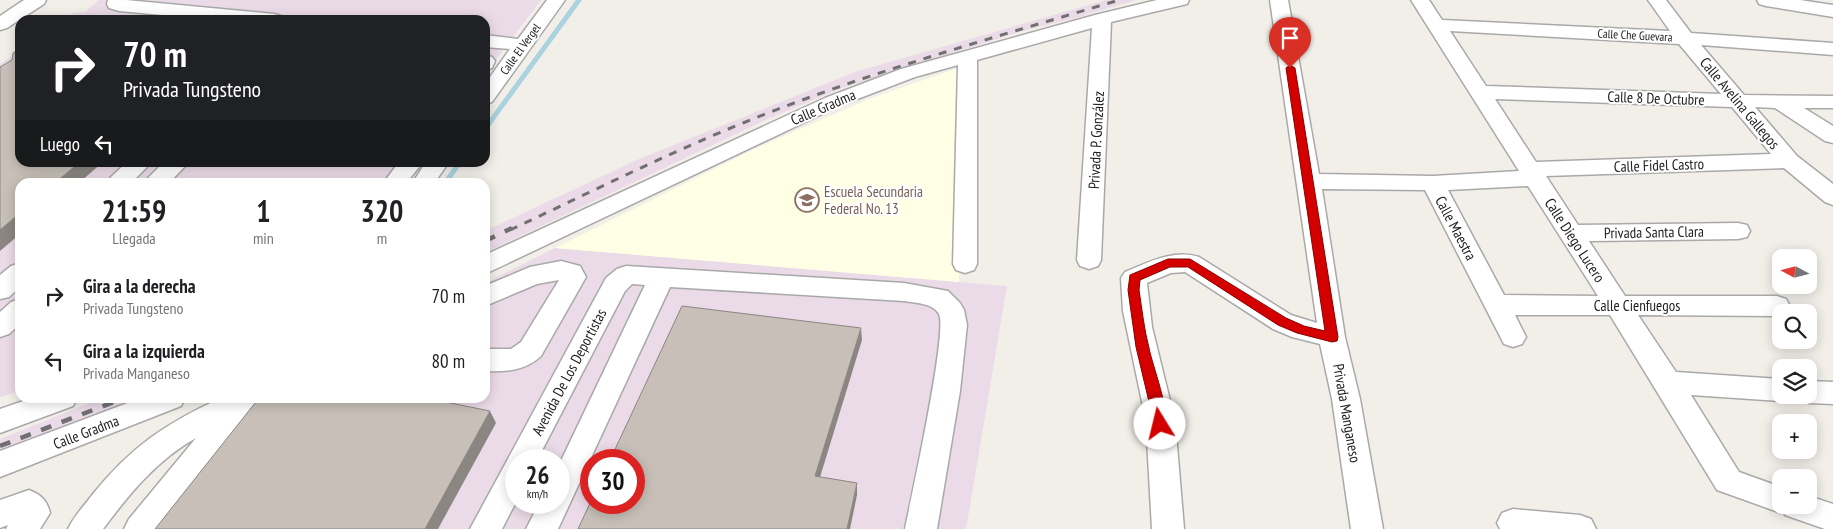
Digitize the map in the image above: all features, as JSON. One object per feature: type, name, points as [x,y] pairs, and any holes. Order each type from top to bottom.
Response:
[{"type":"street","points":[[0,24],[37,0]]},
{"type":"street","points":[[117,0],[116,4],[119,5],[222,15]]},
{"type":"street","name":"Calle El Vergel","points":[[490,91],[556,0]]},
{"type":"street","name":"Calle Gradma","points":[[490,263],[759,135],[832,102],[908,73],[1102,19],[1180,0]]},
{"type":"street","name":"Privada Manganeso","points":[[1279,0],[1309,181],[1332,337],[1346,398],[1367,529]]},
{"type":"street","name":"Calle Diego Lucero","points":[[1420,0],[1668,383],[1728,481],[1772,497]]},
{"type":"street","name":"Calle Avelina Gallegos","points":[[1657,0],[1685,38],[1789,161],[1811,177],[1833,197]]},
{"type":"street","points":[[1766,0],[1833,11]]},
{"type":"street","name":"Privada P. González","points":[[1089,260],[1102,19]]},
{"type":"street","name":"Calle Che Guevara","points":[[1436,25],[1685,38],[1833,49]]},
{"type":"street","points":[[490,42],[523,45]]},
{"type":"street","points":[[965,264],[968,67],[966,57]]},
{"type":"street","name":"Calle 8 De Octubre","points":[[1480,92],[1738,101],[1833,102]]},
{"type":"street","points":[[1779,101],[1833,136]]},
{"type":"street","name":"Calle Fidel Castro","points":[[1532,173],[1789,161]]},
{"type":"street","points":[[123,178],[136,167]]},
{"type":"street","points":[[161,178],[173,167]]},
{"type":"street","points":[[398,178],[408,167]]},
{"type":"street","points":[[427,178],[434,167]]},
{"type":"street","name":"Calle Maestra","points":[[1513,338],[1432,183],[1532,173]]},
{"type":"street","points":[[1309,181],[1432,183]]},
{"type":"street","name":"Privada Santa Clara","points":[[1570,233],[1738,231]]},
{"type":"street","points":[[1168,529],[1166,476],[1158,406],[1142,347],[1134,278],[1168,264],[1190,263],[1282,322],[1301,330],[1332,337]]},
{"type":"street","points":[[490,295],[552,271],[566,270],[571,272],[573,276],[531,349],[524,356],[505,361],[490,360]]},
{"type":"street","name":"Avenida De Los Deportistas","points":[[528,449],[615,285],[626,275],[662,277]]},
{"type":"street","points":[[0,291],[15,277]]},
{"type":"street","points":[[570,474],[662,277],[904,292],[939,298],[951,310],[954,325],[946,391],[921,529]]},
{"type":"street","points":[[0,291],[15,293]]},
{"type":"street","name":"Calle Cienfuegos","points":[[1497,305],[1772,306]]},
{"type":"street","points":[[0,327],[15,314]]},
{"type":"street","points":[[1668,383],[1772,389]]},
{"type":"street","points":[[1817,392],[1833,393]]},
{"type":"street","points":[[0,421],[49,403]]},
{"type":"street","name":"Calle Gradma","points":[[0,464],[157,403]]},
{"type":"street","points":[[84,529],[131,472],[149,454],[181,433],[237,403]]},
{"type":"street","points":[[140,529],[242,403]]},
{"type":"street","points":[[486,529],[505,493]]},
{"type":"street","points":[[0,514],[30,504],[34,513],[22,529]]},
{"type":"street","points":[[1817,512],[1833,518]]},
{"type":"street","points":[[542,529],[550,514]]},
{"type":"street","points":[[1515,526],[1580,529]]},
{"type":"shaded area","points":[[99,0],[541,0],[490,67],[490,15],[71,15],[85,12]]},
{"type":"shaded area","points":[[1106,0],[1136,0],[1026,30],[842,88],[770,118],[490,251],[490,229],[639,159],[855,72]]},
{"type":"shaded area","points":[[15,54],[15,167],[416,167],[407,178],[15,178],[15,392],[0,397],[0,64]]},
{"type":"shaded area","name":"Escuela Secundaria Federal No. 13","points":[[964,66],[959,282],[555,248],[750,151],[871,98]]},
{"type":"shaded area","points":[[555,248],[1007,286],[966,529],[155,529],[255,403],[490,403],[490,280]]},
{"type":"shaded area","points":[[90,403],[137,403],[0,455],[0,439]]},
{"type":"building","points":[[15,52],[15,167],[74,167],[61,178],[15,178],[15,217],[0,230],[0,67],[12,60]]},
{"type":"building","points":[[682,306],[861,328],[815,476],[857,483],[847,529],[578,529],[585,514],[645,514],[645,449],[615,449]]},
{"type":"building","points":[[255,403],[451,403],[490,411],[425,529],[155,529]]},
{"type":"waterway","points":[[490,122],[579,0]]},
{"type":"waterway","points":[[449,178],[456,167]]},
{"type":"railway","points":[[510,230],[684,148],[789,105],[882,72],[1119,0]]},
{"type":"railway","points":[[490,239],[512,228]]},
{"type":"railway","points":[[0,446],[111,403]]},
{"type":"place","name":"Escuela Secundaria Federal No. 13","points":[[807,200]]},
{"type":"route","points":[[1160,424],[1158,406],[1142,347],[1134,278],[1168,264],[1190,263],[1282,322],[1301,330],[1332,337],[1290,68]]}]
